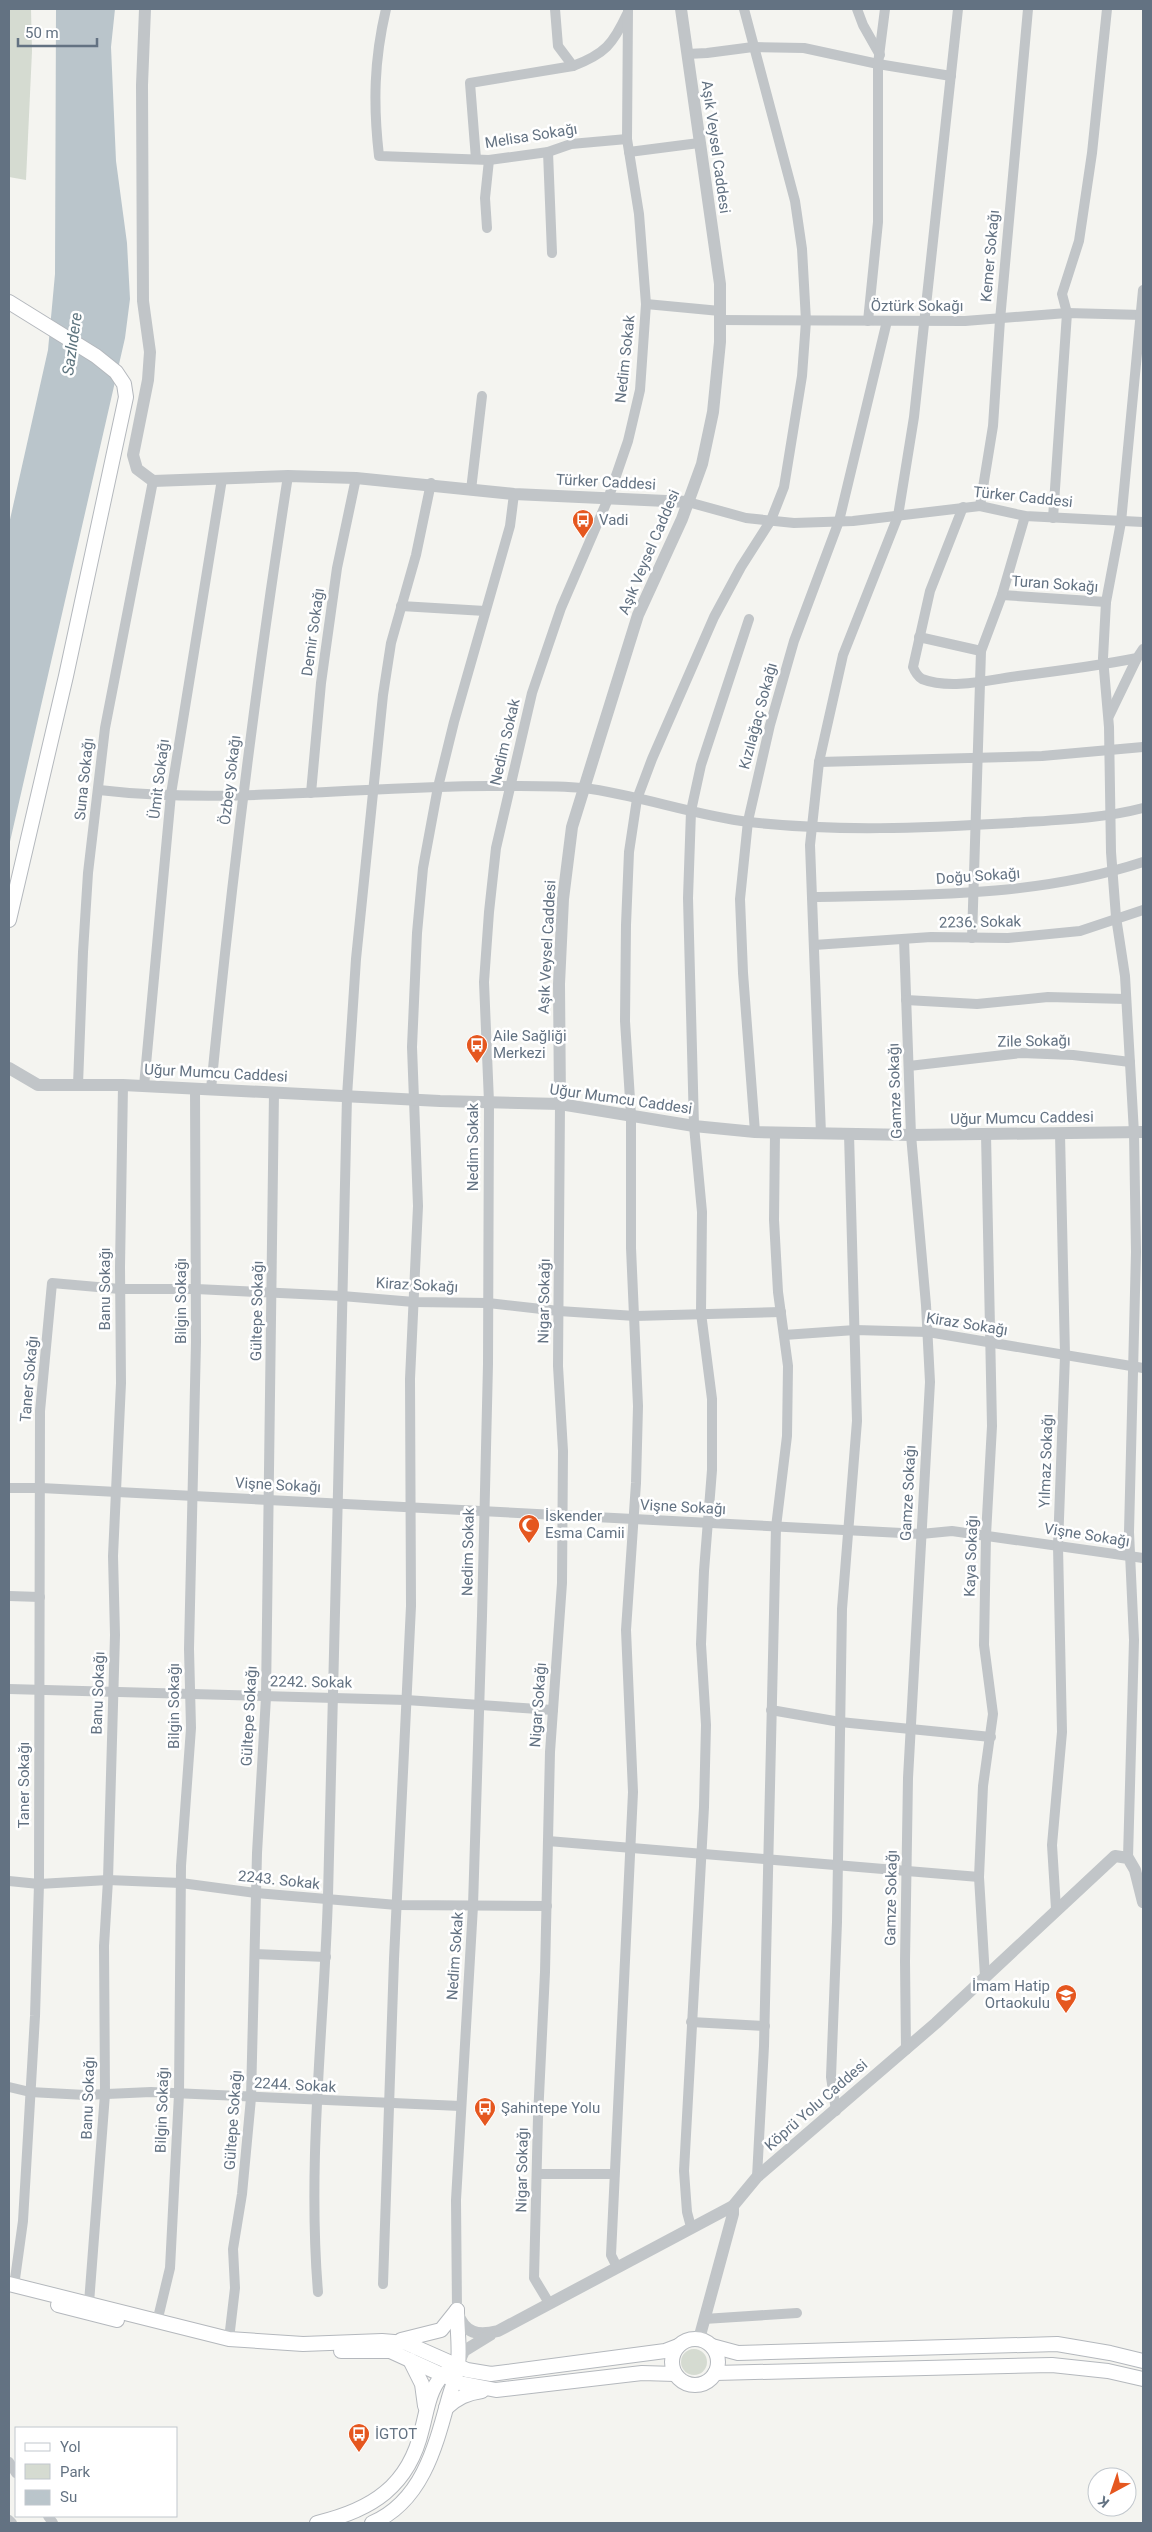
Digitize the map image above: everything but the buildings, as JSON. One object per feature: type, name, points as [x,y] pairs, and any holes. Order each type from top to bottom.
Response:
[{"type":"main road","points":[[9,302],[92,353],[116,372],[124,384],[126,397],[66,676],[9,920]]},
{"type":"main road","points":[[11,2288],[89,2303],[229,2339],[303,2344],[406,2343],[475,2372],[491,2374],[664,2351],[691,2339],[699,2339],[712,2346],[738,2353],[1057,2344],[1143,2361]]},
{"type":"main road","points":[[11,2288],[228,2346],[303,2351],[390,2351],[447,2378],[476,2388],[496,2390]]},
{"type":"main road","points":[[394,2342],[441,2330],[457,2310]]},
{"type":"main road","points":[[317,2523],[363,2508],[383,2495],[416,2455],[429,2397],[458,2365],[457,2310]]},
{"type":"main road","points":[[678,2346],[671,2360],[675,2374],[681,2381],[694,2386],[709,2381],[715,2373],[718,2361],[712,2346]]},
{"type":"main road","points":[[410,2360],[422,2384],[425,2395],[425,2410]]},
{"type":"main road","points":[[715,2373],[1052,2365],[1108,2371],[1143,2379]]},
{"type":"main road","points":[[446,2408],[456,2399],[466,2394],[642,2374],[675,2374]]},
{"type":"main road","points":[[372,2523],[384,2518],[413,2491],[426,2467],[446,2408],[447,2378]]},
{"type":"street","points":[[145,9],[142,86],[143,301],[150,352],[148,380],[133,455],[137,469],[153,481]]},
{"type":"street","name":"Melisa Sokağı","points":[[386,9],[377,46],[374,114],[379,156],[489,160],[548,152],[571,144],[627,139]]},
{"type":"street","points":[[555,9],[558,46],[574,66]]},
{"type":"street","name":"Aşık Veysel Caddesi","points":[[560,1104],[559,984],[563,899],[572,827],[638,615],[688,502],[702,464],[713,412],[720,316],[720,284],[681,9]]},
{"type":"street","points":[[617,2267],[611,2255],[633,1792],[626,1630],[634,1520],[638,1406],[631,1248],[631,1116],[625,1021],[629,852],[637,799],[652,759],[714,617],[741,567],[771,520],[784,487],[794,436],[806,321],[802,249],[795,200],[744,9]]},
{"type":"street","points":[[858,9],[879,60]]},
{"type":"street","points":[[868,321],[878,222],[879,60],[885,9]]},
{"type":"street","points":[[821,1134],[810,845],[818,762],[843,655],[898,516],[914,417],[958,9]]},
{"type":"street","name":"Kemer Sokağı","points":[[980,506],[993,426],[1000,320],[1028,9]]},
{"type":"street","points":[[1053,518],[1067,313],[1062,294],[1079,241],[1092,153],[1107,9]]},
{"type":"street","points":[[476,159],[470,83],[574,66],[600,53],[616,39],[628,10]]},
{"type":"street","name":"Nedim Sokak","points":[[457,2310],[456,2200],[473,1906],[484,1512],[489,1102],[484,982],[496,848],[532,693],[561,608],[608,499],[628,441],[640,390],[646,304],[639,214],[627,139],[628,10]]},
{"type":"street","points":[[687,54],[707,54],[753,47],[804,48],[879,60],[951,76]]},
{"type":"street","points":[[629,152],[699,143]]},
{"type":"street","points":[[548,152],[552,253]]},
{"type":"street","points":[[487,228],[485,198],[489,160]]},
{"type":"street","points":[[1143,290],[1120,522],[1106,602],[1104,665],[1110,750],[1116,918],[1126,999],[1130,1062],[1138,1132],[1136,1252],[1139,1368],[1130,1557],[1134,1640],[1128,1858],[1135,1870],[1143,1902]]},
{"type":"street","name":"Öztürk Sokağı","points":[[646,304],[720,316],[806,321],[1000,320],[1067,313],[1142,315]]},
{"type":"street","name":"Kızılağaç Sokağı","points":[[755,1132],[743,974],[740,899],[748,821],[770,725],[794,641],[839,521],[887,321]]},
{"type":"street","points":[[471,490],[482,396]]},
{"type":"street","name":"Türker Caddesi","points":[[153,481],[288,476],[356,478],[431,484],[514,494],[688,502],[746,518],[794,523],[898,516],[980,506],[1025,516],[1143,522]]},
{"type":"street","name":"Özbey Sokağı","points":[[211,1089],[228,913],[245,794],[260,657],[288,476]]},
{"type":"street","name":"Demir Sokağı","points":[[311,793],[321,682],[337,568],[356,478]]},
{"type":"street","name":"Ümit Sokağı","points":[[144,1086],[171,794],[222,479]]},
{"type":"street","name":"Suna Sokağı","points":[[78,1085],[84,932],[105,728],[153,481]]},
{"type":"street","points":[[318,2292],[314,2189],[317,2100],[326,1957],[347,1096],[356,959],[383,695],[391,643],[431,484]]},
{"type":"street","points":[[383,2284],[397,1905],[411,1606],[410,1379],[418,1206],[412,1047],[417,933],[423,868],[438,787],[454,722],[510,526],[514,494]]},
{"type":"street","points":[[963,507],[930,591],[913,667],[916,674],[922,679],[950,683],[979,681],[1104,665],[1137,658]]},
{"type":"street","points":[[972,938],[981,651],[1002,595],[1025,516]]},
{"type":"street","name":"Turan Sokağı","points":[[1002,595],[1106,602]]},
{"type":"street","points":[[401,606],[485,611]]},
{"type":"street","points":[[692,2227],[687,2212],[684,2171],[706,1725],[701,1644],[712,1470],[712,1399],[701,1313],[702,1212],[694,1126],[688,898],[691,811],[701,765],[749,619]]},
{"type":"street","points":[[920,637],[981,651]]},
{"type":"street","points":[[1108,716],[1137,658],[1143,650]]},
{"type":"street","points":[[818,762],[1042,756],[1143,747]]},
{"type":"street","points":[[99,790],[140,795],[311,793],[438,787],[584,788],[748,821],[812,828],[886,830],[1111,815],[1143,808]]},
{"type":"street","name":"Doğu Sokağı","points":[[812,897],[974,892],[1059,884],[1143,862]]},
{"type":"street","name":"2236. Sokak","points":[[814,945],[904,939],[1008,938],[1080,931],[1143,910]]},
{"type":"street","name":"Gamze Sokağı","points":[[904,939],[911,1135],[928,1332],[930,1382],[911,1729],[906,1871],[906,2050]]},
{"type":"street","points":[[906,1000],[977,1004],[1048,997],[1126,999]]},
{"type":"street","name":"Zile Sokağı","points":[[909,1066],[1021,1053],[1073,1055],[1130,1062]]},
{"type":"street","name":"Uğur Mumcu Caddesi","points":[[9,1068],[38,1085],[124,1084],[413,1100],[560,1104],[694,1126],[755,1132],[911,1135],[1138,1132]]},
{"type":"street","name":"Banu Sokağı","points":[[89,2303],[105,2094],[104,1946],[108,1880],[116,1492],[121,1383],[120,1290],[124,1084]]},
{"type":"street","name":"Bilgin Sokağı","points":[[157,2322],[170,2268],[179,2094],[181,1883],[191,1728],[189,1649],[196,1289],[195,1088]]},
{"type":"street","name":"Gültepe Sokağı","points":[[229,2339],[235,2288],[233,2249],[242,2194],[252,2098],[256,1893],[266,1697],[267,1500],[274,1092]]},
{"type":"street","name":"Nigar Sokağı","points":[[549,2304],[534,2278],[553,1710],[562,1583],[563,1451],[558,1366],[560,1104]]},
{"type":"street","points":[[757,2177],[765,2026],[776,1527],[787,1436],[788,1366],[781,1312],[774,1220],[775,1133]]},
{"type":"street","points":[[836,2111],[831,2077],[838,1865],[842,1609],[850,1531],[857,1421],[849,1134]]},
{"type":"street","name":"Kaya Sokağı","points":[[985,1977],[979,1877],[982,1786],[993,1714],[984,1645],[986,1535],[992,1426],[986,1134]]},
{"type":"street","name":"Yılmaz Sokağı","points":[[1056,1910],[1052,1845],[1062,1732],[1058,1546],[1065,1356],[1060,1134]]},
{"type":"street","name":"Kiraz Sokağı","points":[[52,1283],[120,1290],[196,1289],[342,1296],[414,1302],[488,1303],[559,1311],[635,1316],[781,1312]]},
{"type":"street","name":"Taner Sokağı","points":[[11,2288],[23,2220],[39,1884],[40,1411],[52,1283]]},
{"type":"street","name":"Kiraz Sokağı","points":[[784,1335],[855,1330],[928,1332],[1139,1368]]},
{"type":"street","name":"Vişne Sokağı","points":[[9,1488],[40,1488],[850,1531],[921,1534],[952,1531],[1143,1558]]},
{"type":"street","points":[[9,1596],[40,1597]]},
{"type":"street","name":"2242. Sokak","points":[[9,1689],[113,1693],[190,1693],[266,1697],[333,1697],[553,1710]]},
{"type":"street","points":[[771,1710],[840,1722],[991,1737]]},
{"type":"street","points":[[548,1841],[979,1877]]},
{"type":"street","name":"Köprü Yolu Caddesi","points":[[457,2310],[461,2324],[478,2334],[503,2329],[733,2206],[757,2177],[906,2050],[1115,1856],[1128,1858]]},
{"type":"street","name":"2243. Sokak","points":[[9,1881],[39,1884],[108,1880],[181,1883],[256,1893],[397,1905],[547,1906]]},
{"type":"street","points":[[255,1954],[326,1957]]},
{"type":"street","points":[[691,2022],[765,2026]]},
{"type":"street","name":"2244. Sokak","points":[[9,2087],[30,2092],[105,2094],[151,2092],[460,2106]]},
{"type":"street","points":[[538,2174],[614,2174]]},
{"type":"street","points":[[699,2339],[733,2214],[733,2206]]},
{"type":"street","points":[[704,2319],[797,2313]]},
{"type":"street","points":[[458,2365],[467,2348],[503,2329]]},
{"type":"street","points":[[9,2520],[12,2523]]},
{"type":"green space","points":[[9,9],[31,9],[32,51],[26,180],[9,177]]},
{"type":"green space","points":[[694,2349],[703,2353],[707,2362],[703,2371],[694,2375],[685,2371],[681,2362],[685,2353]]},
{"type":"water","name":"Sazlıdere","points":[[56,9],[115,9],[111,47],[116,161],[127,243],[130,299],[125,338],[9,846],[9,524],[48,350],[55,274]]},
{"type":"place","name":"Vadi","points":[[583,539]]},
{"type":"place","name":"Aile Sağliği Merkezi","points":[[477,1064]]},
{"type":"place","name":"İskender Esma Camii","points":[[529,1544]]},
{"type":"place","name":"İmam Hatip Ortaokulu","points":[[1066,2014]]},
{"type":"place","name":"Şahintepe Yolu","points":[[485,2127]]},
{"type":"place","name":"İGTOT","points":[[359,2453]]}]
